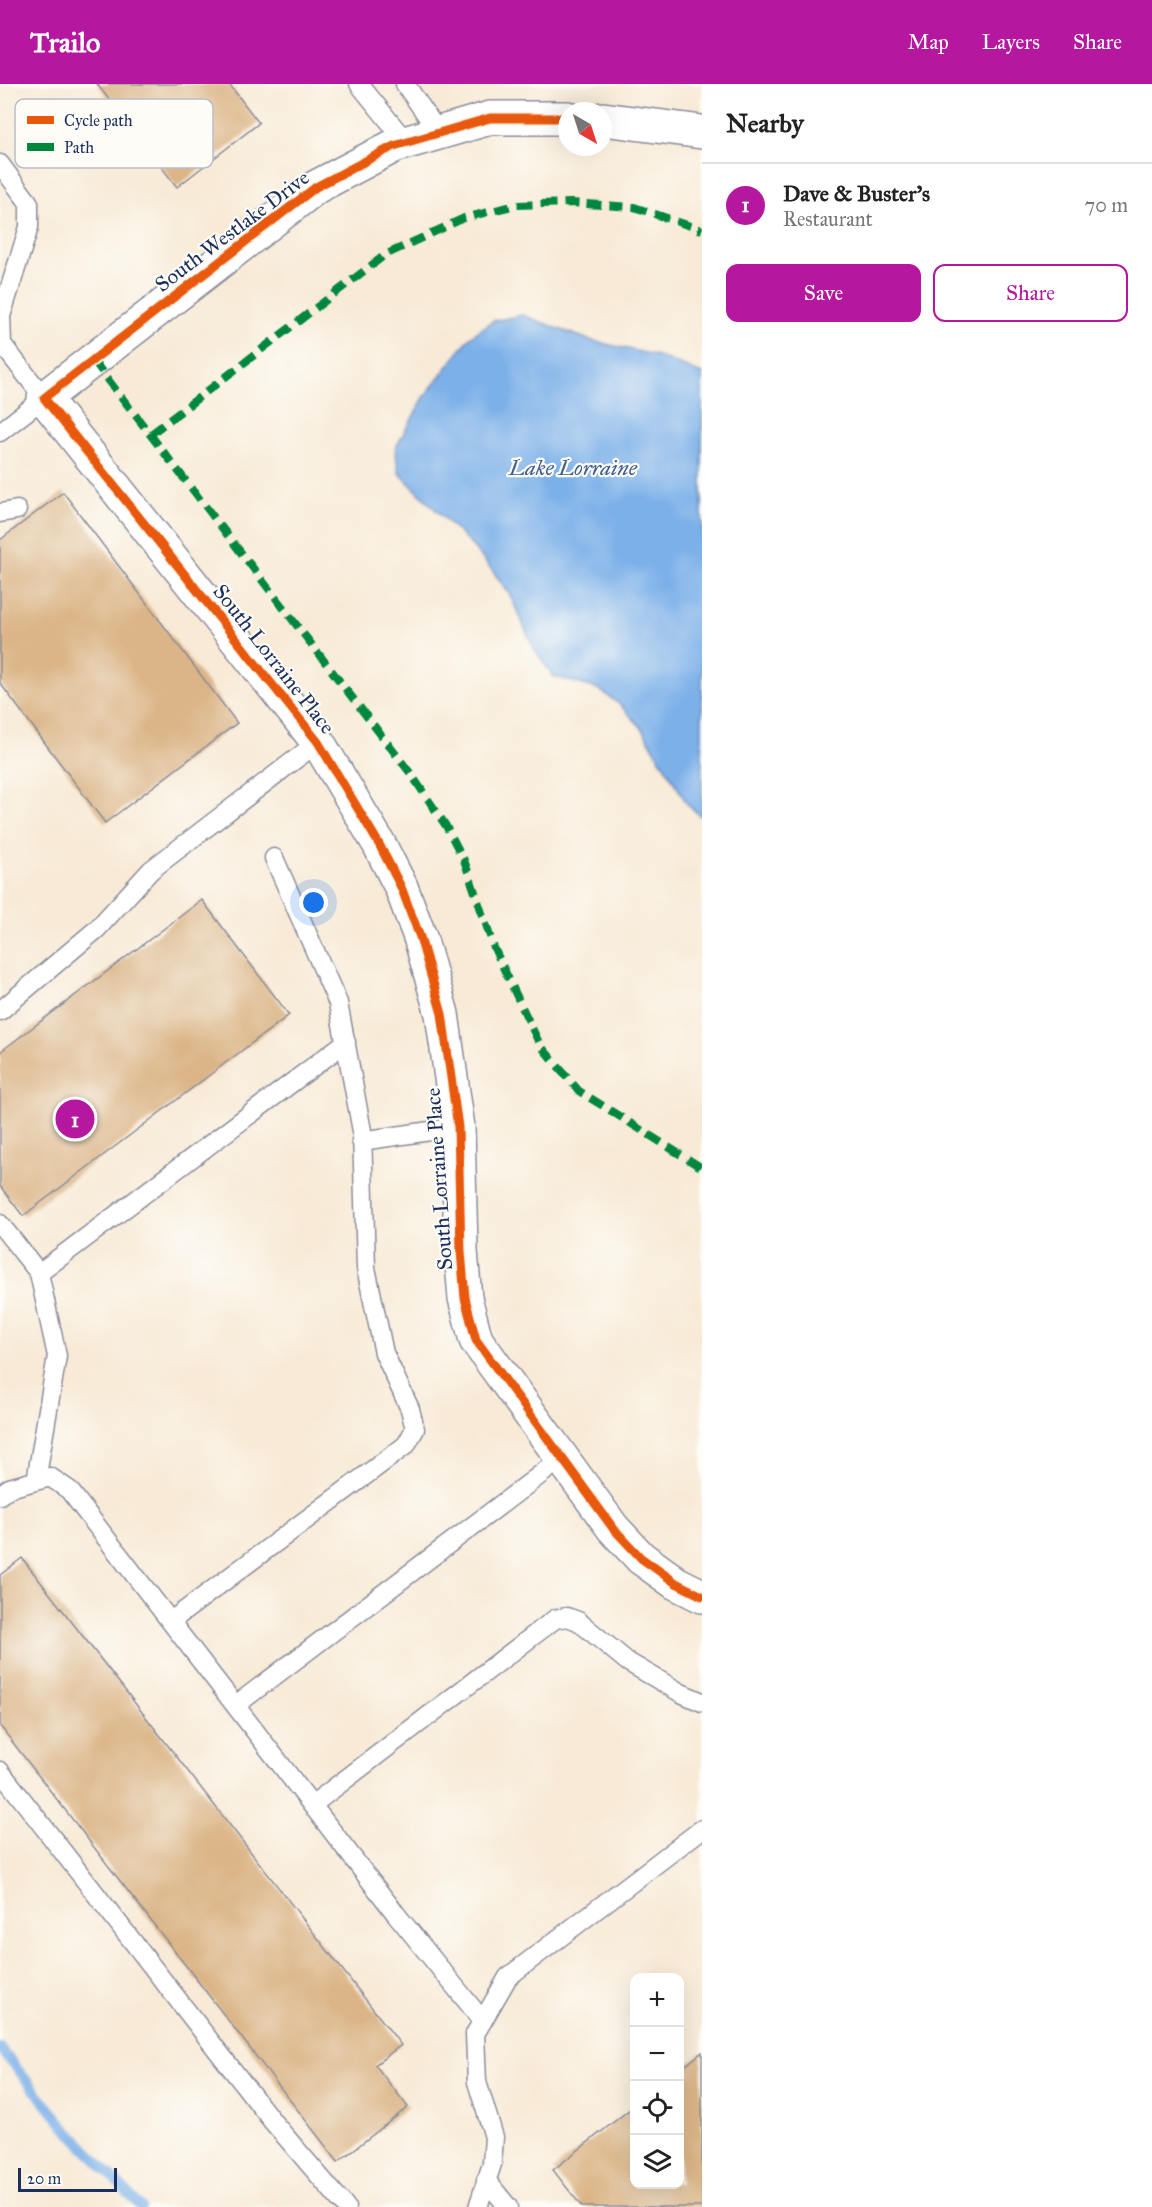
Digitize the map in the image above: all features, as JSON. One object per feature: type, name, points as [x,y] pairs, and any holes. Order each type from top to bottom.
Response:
[{"type":"street","name":"South Westlake Drive","points":[[44,398],[316,187],[394,146],[490,118],[558,118]]},
{"type":"street","points":[[612,119],[702,132]]},
{"type":"street","name":"South Lorraine Place","points":[[44,398],[318,742],[379,843],[401,887],[420,937],[442,1014],[458,1126],[461,1251],[465,1298],[476,1340],[561,1459],[614,1528],[641,1558],[676,1582],[702,1596]]},
{"type":"lane","points":[[359,84],[406,142]]},
{"type":"lane","points":[[405,84],[439,133]]},
{"type":"lane","points":[[0,164],[29,203],[29,226],[1,316],[2,344],[44,398],[0,432]]},
{"type":"lane","points":[[0,1011],[97,929],[151,870],[318,742]]},
{"type":"lane","points":[[171,1621],[406,1445],[415,1430],[410,1409],[384,1353],[366,1268],[362,1131],[338,1002],[274,858]]},
{"type":"lane","points":[[39,1273],[346,1042]]},
{"type":"lane","points":[[362,1141],[458,1126]]},
{"type":"lane","points":[[0,1224],[39,1273],[57,1356],[36,1481]]},
{"type":"lane","points":[[236,1705],[561,1459]]},
{"type":"lane","points":[[0,1494],[9,1488],[50,1477],[69,1490],[312,1805],[482,2020]]},
{"type":"lane","points":[[312,1805],[555,1619],[567,1617],[579,1621],[628,1662],[681,1693],[702,1702]]},
{"type":"lane","points":[[0,1771],[273,2121],[346,2207]]},
{"type":"lane","points":[[478,2207],[492,2164],[494,2137],[477,2082],[475,2034],[482,2020],[508,1977],[702,1829]]},
{"type":"lane","points":[[486,2180],[508,2207]]},
{"type":"water","name":"Lake Lorraine","points":[[522,315],[589,340],[658,356],[702,374],[702,817],[688,805],[641,727],[620,705],[598,689],[553,676],[534,649],[510,595],[492,570],[474,548],[399,473],[395,449],[425,396],[470,337],[493,321]]},
{"type":"building","points":[[97,84],[229,84],[259,123],[213,159],[213,99],[109,99]]},
{"type":"building","points":[[162,168],[201,168],[177,187]]},
{"type":"building","points":[[63,492],[237,723],[105,823],[0,683],[0,540]]},
{"type":"building","points":[[202,900],[289,1015],[23,1216],[0,1186],[0,1052]]},
{"type":"building","points":[[22,1558],[401,2045],[375,2065],[408,2107],[338,2162],[0,1726],[0,1575]]},
{"type":"building","points":[[702,2052],[702,2207],[582,2207],[553,2170],[630,2109],[630,2189],[684,2189],[684,2067]]},
{"type":"waterway","points":[[0,2048],[65,2127],[141,2207]]},
{"type":"marked path","points":[[151,434],[385,255],[464,218],[516,205],[571,203],[634,207],[702,230]]},
{"type":"marked path","points":[[93,360],[411,774],[446,826],[464,860],[494,948],[540,1045],[579,1091],[702,1168]]},
{"type":"cycle path","points":[[558,118],[490,118],[394,146],[316,187],[44,398],[318,742],[379,844],[401,887],[420,937],[442,1014],[458,1127],[461,1251],[465,1298],[476,1340],[613,1528],[641,1558],[676,1583],[702,1596]]},
{"type":"place","name":"Dave & Buster's","points":[[75,1119]]}]
